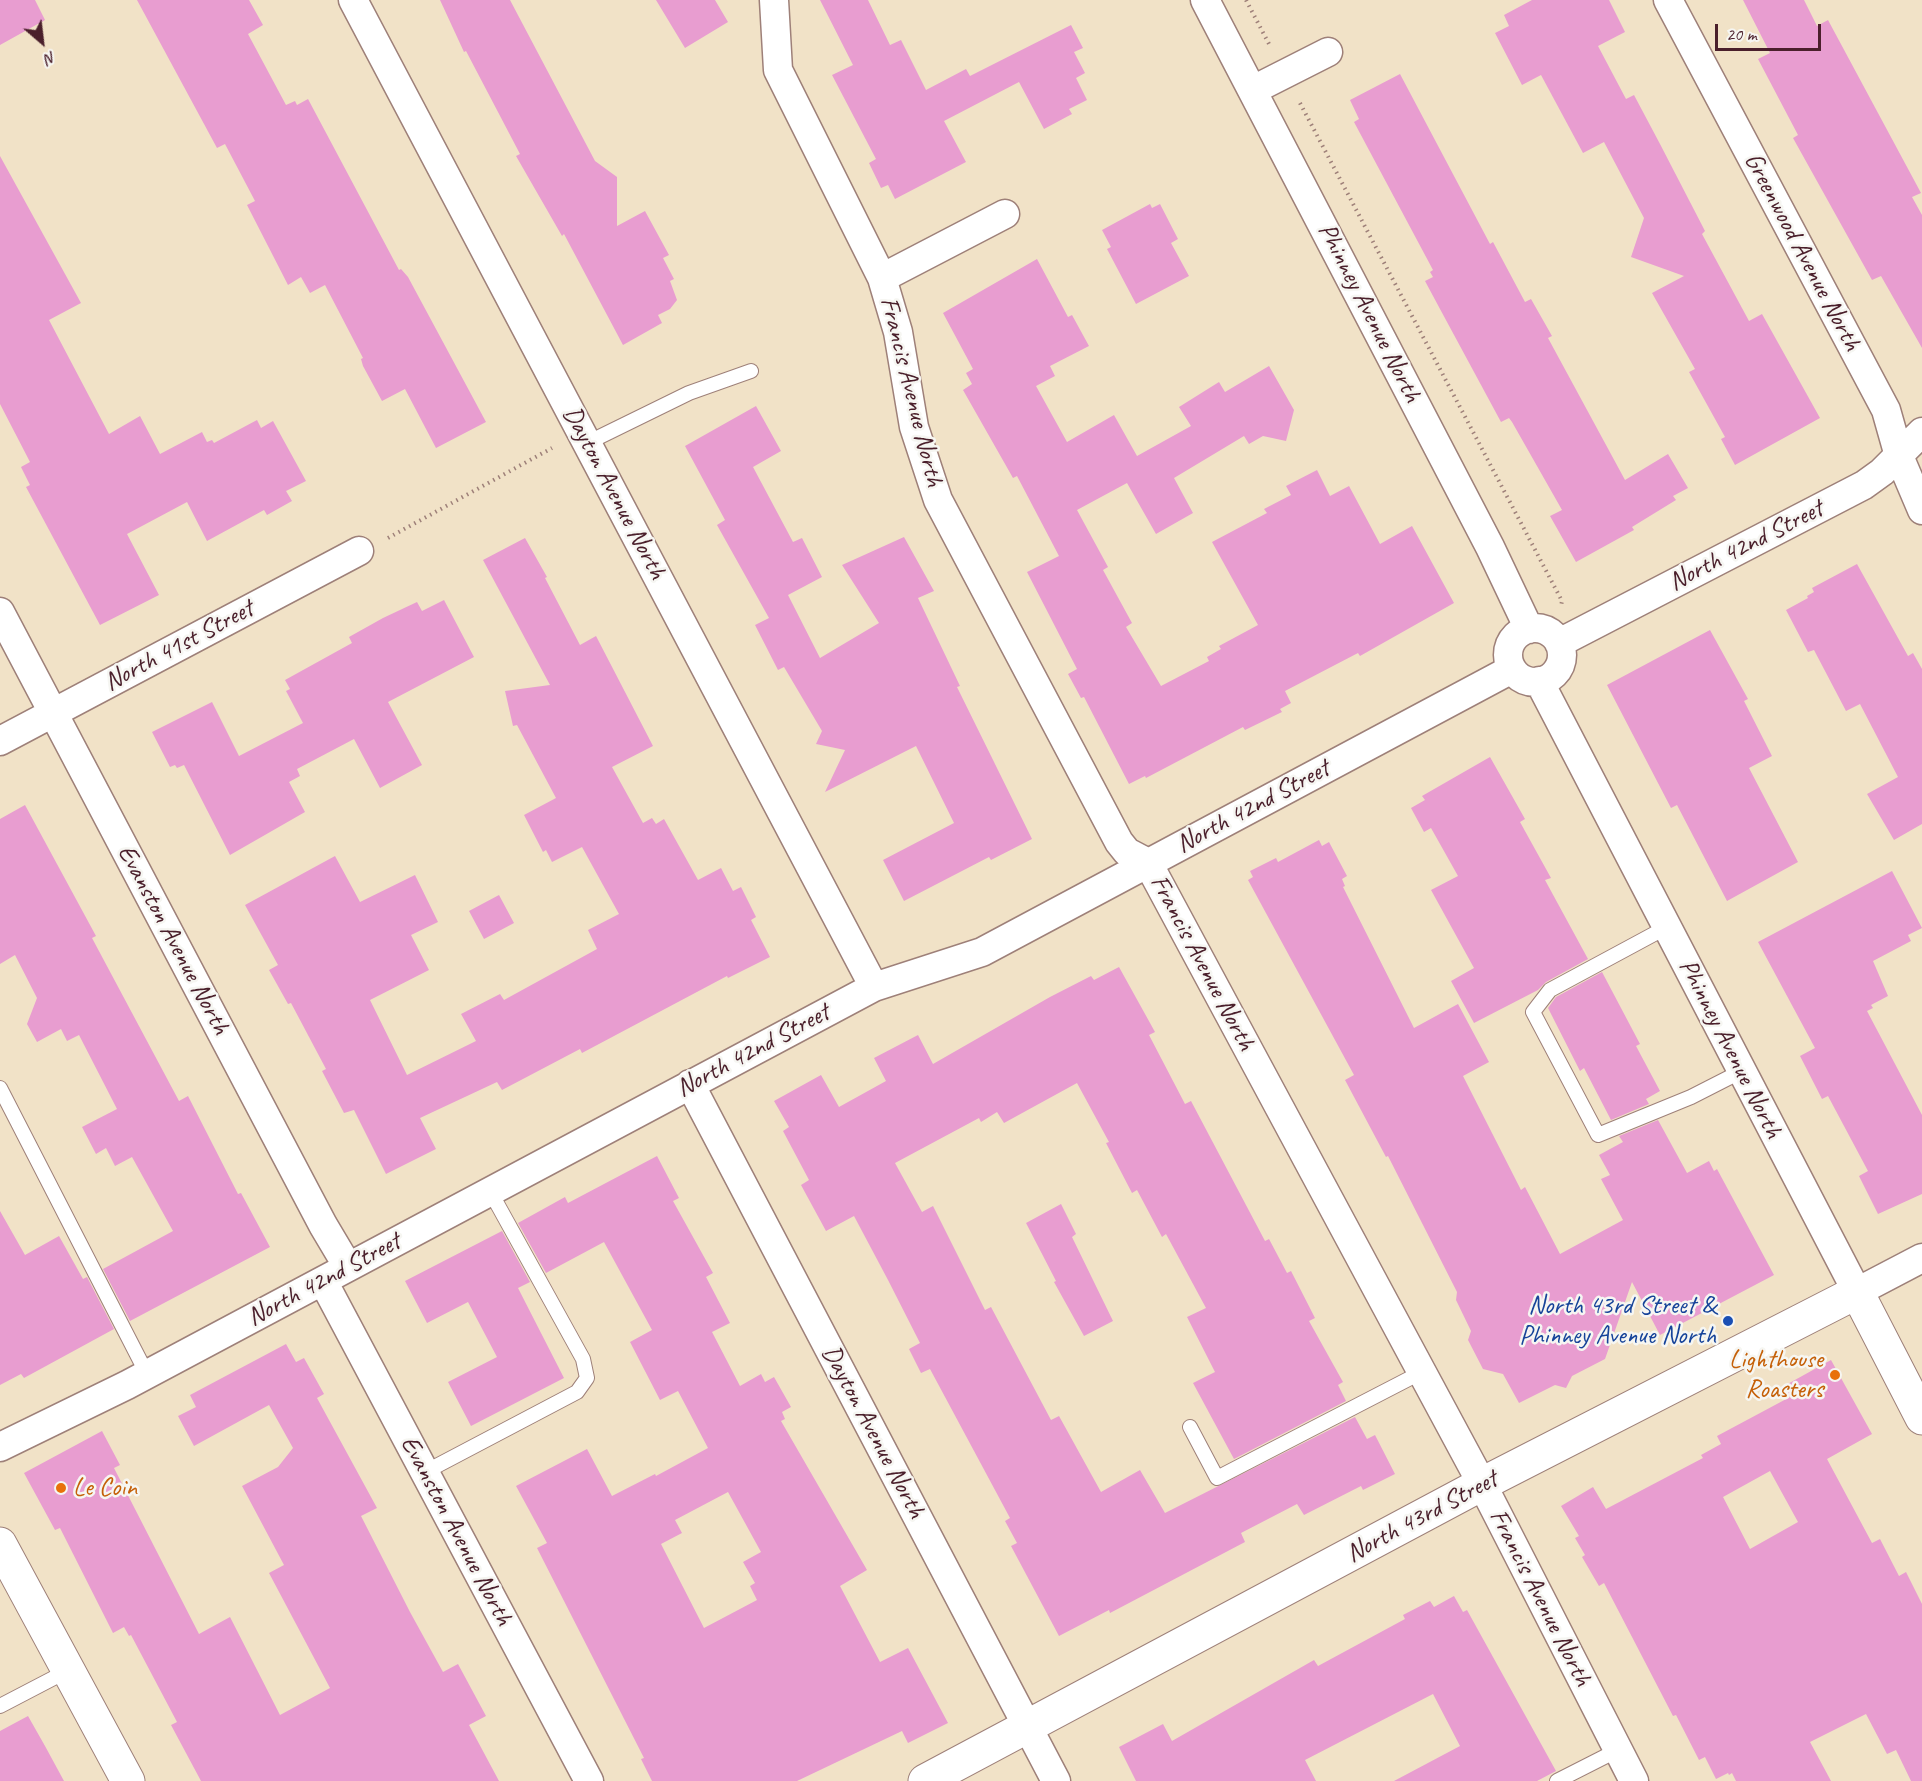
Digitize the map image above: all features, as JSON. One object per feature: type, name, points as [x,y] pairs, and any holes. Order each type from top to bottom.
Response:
[{"type":"street","name":"Dayton Avenue North","points":[[353,0],[874,987]]},
{"type":"street","name":"Francis Avenue North","points":[[774,0],[778,70],[882,278],[898,332],[921,452],[947,520],[1119,842],[1127,852],[1148,863],[1482,1484],[1634,1781]]},
{"type":"street","name":"Phinney Avenue North","points":[[1205,0],[1485,536],[1529,629]]},
{"type":"street","name":"Greenwood Avenue North","points":[[1668,0],[1886,410],[1899,456],[1922,510]]},
{"type":"street","points":[[1253,90],[1328,52]]},
{"type":"street","points":[[882,278],[1005,214]]},
{"type":"street","name":"North 42nd Street","points":[[1559,643],[1864,484],[1899,456],[1922,432]]},
{"type":"street","name":"North 41st Street","points":[[0,741],[359,551]]},
{"type":"street","name":"Evanston Avenue North","points":[[0,612],[323,1225],[348,1267]]},
{"type":"street","points":[[1529,629],[1546,630],[1559,643],[1560,664],[1552,675],[1539,681],[1521,678],[1512,669],[1509,661],[1510,644],[1521,632],[1529,629]]},
{"type":"street","name":"North 42nd Street","points":[[0,1447],[147,1374],[874,987],[982,952],[1512,669]]},
{"type":"street","name":"Phinney Avenue North","points":[[1539,681],[1922,1418]]},
{"type":"street","name":"Dayton Avenue North","points":[[690,1084],[1056,1781]]},
{"type":"street","name":"North 43rd Street","points":[[925,1781],[1482,1484],[1922,1258]]},
{"type":"street","name":"Evanston Avenue North","points":[[323,1281],[589,1781]]},
{"type":"street","points":[[0,1544],[128,1781]]},
{"type":"lane","points":[[587,443],[689,393],[751,371]]},
{"type":"lane","points":[[1667,927],[1550,990],[1533,1012],[1598,1135],[1691,1097],[1742,1071]]},
{"type":"lane","points":[[0,1088],[147,1374]]},
{"type":"lane","points":[[424,1472],[491,1440],[577,1392],[587,1378],[584,1359],[490,1191]]},
{"type":"lane","points":[[1191,1427],[1218,1478],[1422,1372]]},
{"type":"lane","points":[[0,1706],[69,1670]]},
{"type":"lane","points":[[1557,1781],[1618,1750]]},
{"type":"path","points":[[1246,0],[1270,46]]},
{"type":"path","points":[[1300,103],[1562,601]]},
{"type":"path","points":[[385,540],[544,452]]},
{"type":"building","points":[[0,0],[35,0],[45,20],[0,45]]},
{"type":"building","points":[[137,0],[249,0],[263,25],[248,34],[286,105],[295,101],[297,105],[308,99],[399,270],[401,269],[408,277],[486,422],[436,448],[405,389],[382,401],[363,366],[361,359],[363,358],[325,285],[310,293],[301,277],[288,285],[247,205],[255,201],[225,144],[217,148]]},
{"type":"building","points":[[440,0],[510,0],[595,161],[617,177],[617,226],[645,211],[669,255],[663,258],[674,279],[670,281],[677,300],[670,309],[658,315],[662,323],[623,345],[564,234],[562,236],[516,156],[520,154],[466,51],[464,52]]},
{"type":"building","points":[[656,0],[715,0],[728,22],[685,48]]},
{"type":"building","points":[[820,0],[868,0],[890,45],[901,40],[926,90],[966,69],[970,76],[1071,25],[1083,48],[1074,52],[1085,73],[1076,78],[1087,100],[1069,109],[1072,114],[1044,129],[1019,82],[944,121],[966,162],[895,199],[888,185],[881,188],[869,163],[876,159],[832,75],[853,65]]},
{"type":"building","points":[[1532,0],[1609,0],[1625,32],[1598,46],[1626,99],[1634,95],[1705,231],[1702,234],[1749,321],[1762,314],[1820,418],[1735,465],[1721,439],[1725,437],[1689,372],[1695,369],[1652,293],[1684,276],[1631,257],[1644,218],[1604,142],[1583,153],[1541,75],[1522,85],[1495,33],[1509,26],[1504,15]]},
{"type":"building","points":[[1743,0],[1804,0],[1817,26],[1828,20],[1921,193],[1912,197],[1922,215],[1922,348],[1881,276],[1872,280],[1793,138],[1798,135],[1758,59],[1770,53]]},
{"type":"building","points":[[1400,74],[1490,244],[1493,242],[1525,302],[1531,299],[1552,336],[1548,338],[1625,480],[1668,454],[1688,488],[1673,496],[1676,500],[1632,527],[1634,530],[1576,562],[1550,516],[1562,510],[1512,422],[1509,418],[1501,422],[1440,309],[1425,281],[1433,277],[1430,272],[1433,270],[1354,122],[1359,119],[1350,100]]},
{"type":"building","points":[[0,156],[81,303],[49,320],[109,434],[140,416],[160,454],[202,432],[207,442],[212,440],[214,443],[257,420],[261,428],[273,421],[306,481],[286,491],[292,501],[267,515],[264,510],[207,541],[187,502],[127,534],[159,595],[100,625],[26,487],[30,485],[21,467],[30,462],[0,404]]},
{"type":"building","points":[[1150,204],[1152,208],[1160,204],[1178,239],[1171,243],[1189,276],[1136,304],[1107,249],[1111,247],[1102,230]]},
{"type":"building","points":[[1037,259],[1068,317],[1072,315],[1089,346],[1050,366],[1055,376],[1036,386],[1067,442],[1114,415],[1137,456],[1191,426],[1179,407],[1219,382],[1225,392],[1269,366],[1294,410],[1286,441],[1263,436],[1249,444],[1244,436],[1174,478],[1193,513],[1156,534],[1127,483],[1077,510],[1108,567],[1103,570],[1132,623],[1126,627],[1161,686],[1209,661],[1207,657],[1221,649],[1219,646],[1258,625],[1212,542],[1267,513],[1264,509],[1291,495],[1286,486],[1317,470],[1330,496],[1349,486],[1380,544],[1412,526],[1454,603],[1360,656],[1358,653],[1285,691],[1291,703],[1280,709],[1282,712],[1245,730],[1243,727],[1146,778],[1145,776],[1129,784],[1084,697],[1081,698],[1068,674],[1077,669],[1027,572],[1059,556],[1017,476],[1013,478],[963,390],[972,384],[966,373],[973,369],[943,313]]},
{"type":"building","points":[[756,406],[781,451],[753,467],[793,542],[802,538],[822,577],[788,595],[820,658],[879,623],[842,565],[904,537],[934,591],[918,598],[960,686],[957,687],[1032,839],[991,860],[989,857],[904,901],[883,860],[954,823],[916,746],[825,792],[845,750],[816,744],[822,731],[784,667],[778,670],[755,625],[769,618],[717,525],[725,520],[685,446]]},
{"type":"building","points":[[525,538],[580,645],[596,636],[653,746],[612,767],[643,823],[652,818],[656,824],[664,819],[698,880],[721,868],[733,891],[741,887],[756,917],[751,920],[770,957],[728,978],[727,976],[582,1053],[580,1049],[502,1090],[497,1082],[420,1118],[436,1149],[386,1174],[354,1110],[344,1113],[322,1071],[326,1069],[291,1003],[288,1004],[269,970],[278,965],[245,905],[335,856],[360,902],[415,875],[438,922],[411,935],[429,970],[370,1000],[407,1075],[476,1041],[461,1014],[500,994],[504,1000],[597,949],[588,930],[619,914],[582,847],[552,862],[546,850],[543,852],[524,815],[556,798],[517,725],[513,726],[505,691],[550,685],[483,560]]},
{"type":"building","points":[[1857,564],[1908,656],[1913,653],[1922,669],[1922,824],[1894,840],[1867,794],[1898,777],[1860,704],[1846,711],[1814,650],[1808,652],[1786,610],[1808,598],[1807,596],[1814,592],[1812,588]]},
{"type":"building","points":[[444,600],[474,657],[388,702],[422,765],[380,788],[354,739],[297,769],[300,776],[289,782],[305,812],[230,855],[184,765],[177,768],[175,765],[170,767],[152,732],[212,702],[239,756],[303,723],[286,691],[290,689],[285,680],[352,643],[349,637],[383,618],[417,602],[422,611]]},
{"type":"building","points":[[1710,630],[1748,699],[1744,701],[1772,756],[1749,768],[1798,862],[1727,901],[1677,805],[1671,808],[1607,685]]},
{"type":"building","points":[[1490,757],[1525,819],[1520,822],[1551,878],[1545,880],[1588,959],[1546,982],[1538,990],[1474,1023],[1451,981],[1474,968],[1431,890],[1458,876],[1431,828],[1424,832],[1411,808],[1425,800],[1422,796]]},
{"type":"building","points":[[25,805],[96,936],[92,938],[179,1101],[188,1096],[238,1194],[241,1193],[270,1247],[130,1321],[103,1269],[173,1231],[132,1157],[115,1166],[106,1148],[96,1154],[82,1127],[117,1109],[79,1035],[67,1041],[61,1029],[37,1042],[27,1024],[37,998],[15,955],[0,964],[0,819]]},
{"type":"building","points":[[1319,840],[1322,846],[1329,842],[1347,876],[1342,879],[1345,886],[1343,887],[1414,1028],[1458,1004],[1489,1062],[1463,1076],[1521,1190],[1525,1187],[1560,1254],[1623,1220],[1601,1179],[1610,1175],[1599,1155],[1623,1142],[1619,1136],[1658,1120],[1687,1173],[1709,1161],[1714,1171],[1717,1169],[1774,1275],[1660,1335],[1632,1282],[1605,1359],[1572,1376],[1566,1388],[1555,1385],[1519,1403],[1503,1374],[1483,1369],[1468,1340],[1471,1331],[1456,1300],[1457,1292],[1388,1156],[1386,1157],[1345,1080],[1354,1075],[1248,880],[1253,877],[1250,871],[1276,858],[1278,862]]},
{"type":"building","points":[[1892,871],[1922,928],[1908,935],[1911,941],[1873,961],[1888,996],[1871,1005],[1873,1008],[1867,1011],[1922,1115],[1922,1194],[1878,1214],[1859,1176],[1868,1171],[1828,1096],[1822,1099],[1800,1056],[1815,1048],[1758,942]]},
{"type":"building","points":[[499,895],[514,923],[484,939],[469,911]]},
{"type":"building","points":[[1119,967],[1155,1032],[1149,1035],[1185,1104],[1191,1101],[1265,1241],[1269,1239],[1287,1273],[1291,1271],[1315,1318],[1309,1321],[1343,1382],[1338,1385],[1346,1401],[1234,1459],[1193,1383],[1215,1372],[1187,1317],[1206,1308],[1166,1234],[1162,1237],[1137,1190],[1132,1193],[1106,1143],[1109,1142],[1077,1083],[1004,1123],[997,1112],[981,1122],[979,1118],[895,1163],[922,1212],[933,1206],[985,1310],[991,1307],[1051,1420],[1059,1416],[1101,1492],[1140,1470],[1165,1513],[1355,1417],[1367,1439],[1375,1435],[1395,1474],[1363,1490],[1361,1486],[1304,1515],[1297,1504],[1241,1533],[1245,1542],[1110,1613],[1109,1610],[1059,1636],[1011,1546],[1017,1543],[1005,1521],[1010,1518],[930,1369],[921,1373],[909,1349],[920,1343],[854,1216],[826,1231],[801,1185],[809,1180],[783,1131],[789,1127],[774,1101],[821,1075],[839,1107],[886,1081],[874,1058],[918,1035],[933,1064],[1050,997],[1091,976],[1094,980]]},
{"type":"building","points":[[1602,972],[1640,1044],[1636,1046],[1660,1091],[1646,1099],[1649,1104],[1611,1120],[1584,1068],[1580,1071],[1548,1008],[1556,997]]},
{"type":"building","points":[[657,1156],[679,1198],[673,1201],[713,1273],[706,1277],[730,1323],[712,1332],[740,1386],[761,1374],[765,1382],[774,1377],[791,1407],[782,1412],[785,1419],[781,1421],[867,1570],[840,1586],[880,1662],[908,1648],[948,1723],[908,1743],[902,1731],[797,1781],[652,1781],[641,1759],[644,1758],[537,1548],[547,1543],[516,1486],[587,1449],[612,1496],[708,1448],[678,1391],[660,1400],[630,1342],[652,1330],[604,1242],[546,1273],[518,1223],[565,1197],[568,1203]],"holes":[[[728,1492],[761,1552],[743,1562],[755,1583],[750,1586],[757,1600],[704,1628],[661,1544],[682,1533],[675,1520]]]},
{"type":"building","points":[[1061,1204],[1076,1234],[1072,1237],[1113,1321],[1084,1336],[1054,1282],[1056,1281],[1026,1223]]},
{"type":"building","points":[[0,1211],[25,1255],[59,1236],[83,1279],[87,1277],[114,1329],[24,1378],[21,1374],[0,1385]]},
{"type":"building","points":[[502,1231],[530,1282],[518,1288],[564,1378],[471,1426],[448,1382],[497,1357],[468,1302],[427,1323],[405,1281]]},
{"type":"building","points":[[286,1344],[296,1362],[304,1358],[324,1394],[317,1398],[377,1508],[361,1516],[410,1612],[443,1672],[458,1664],[486,1716],[469,1725],[499,1781],[201,1781],[171,1725],[177,1722],[131,1635],[129,1636],[124,1627],[113,1633],[60,1528],[55,1530],[24,1473],[102,1431],[120,1465],[114,1468],[199,1634],[230,1617],[280,1715],[330,1688],[269,1573],[284,1565],[242,1486],[278,1467],[293,1448],[269,1405],[194,1446],[178,1416],[196,1407],[190,1395]]},
{"type":"building","points":[[1831,1360],[1872,1434],[1827,1459],[1872,1543],[1880,1539],[1899,1576],[1906,1572],[1922,1604],[1922,1781],[1911,1781],[1896,1750],[1887,1754],[1866,1714],[1810,1742],[1831,1781],[1736,1781],[1732,1773],[1716,1779],[1705,1757],[1699,1760],[1676,1715],[1673,1716],[1604,1583],[1599,1586],[1582,1557],[1585,1555],[1575,1538],[1579,1536],[1561,1506],[1593,1487],[1606,1509],[1703,1458],[1701,1455],[1721,1444],[1717,1436],[1790,1397],[1784,1386]],"holes":[[[1770,1471],[1798,1522],[1750,1549],[1723,1497]]]},
{"type":"building","points":[[1454,1596],[1463,1612],[1467,1610],[1556,1771],[1537,1781],[1394,1781],[1460,1746],[1433,1694],[1305,1760],[1316,1781],[1136,1781],[1119,1747],[1163,1724],[1172,1741],[1314,1660],[1318,1666],[1405,1619],[1403,1615],[1430,1601],[1434,1607]]},
{"type":"building","points":[[28,1716],[64,1781],[0,1781],[0,1731]]},
{"type":"place","name":"North 43rd Street & Phinney Avenue North","points":[[1728,1321]]},
{"type":"place","name":"Lighthouse Roasters","points":[[1835,1375]]},
{"type":"place","name":"Le Coin","points":[[61,1488]]}]
